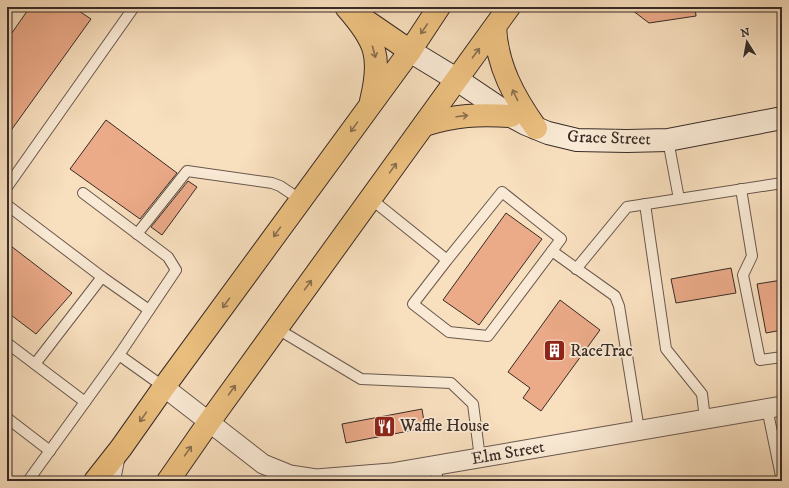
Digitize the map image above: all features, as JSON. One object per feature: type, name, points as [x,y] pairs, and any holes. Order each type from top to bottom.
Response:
[{"type":"highway","points":[[346,7],[410,50]]},
{"type":"highway","points":[[346,7],[362,26],[375,52],[376,76],[370,104]]},
{"type":"highway","points":[[95,481],[121,448],[410,50],[439,7]]},
{"type":"highway","points":[[168,481],[276,328],[509,7]]},
{"type":"highway","points":[[495,28],[496,42],[506,77],[519,104],[536,128]]},
{"type":"highway","points":[[424,125],[459,116],[511,116]]},
{"type":"street","name":"Grace Street","points":[[410,50],[511,116],[548,133],[577,140],[627,142],[668,140],[782,118]]},
{"type":"street","name":"Elm Street","points":[[164,387],[263,464],[290,475],[316,479],[358,478],[391,474],[436,473],[480,458],[775,407]]},
{"type":"lane","points":[[7,187],[134,7]]},
{"type":"lane","points":[[668,140],[679,199]]},
{"type":"lane","points":[[137,234],[187,171],[272,183],[280,186],[301,200]]},
{"type":"lane","points":[[576,268],[627,207],[782,183]]},
{"type":"lane","points":[[741,189],[752,256],[744,275],[760,360],[782,357]]},
{"type":"lane","points":[[502,192],[561,239],[488,336],[449,332],[413,304],[447,260],[502,192]]},
{"type":"lane","points":[[28,481],[119,356],[176,270],[168,257],[83,193]]},
{"type":"lane","points":[[370,199],[447,260]]},
{"type":"lane","points":[[645,204],[666,349],[702,394],[705,419]]},
{"type":"lane","points":[[7,205],[102,277],[149,310]]},
{"type":"lane","points":[[552,251],[615,296],[619,306],[639,430]]},
{"type":"lane","points":[[34,364],[102,277]]},
{"type":"lane","points":[[276,328],[361,379],[451,384],[473,404],[480,458]]},
{"type":"lane","points":[[7,343],[86,402]]},
{"type":"lane","points":[[119,356],[164,387]]},
{"type":"lane","points":[[775,407],[782,481]]},
{"type":"lane","points":[[7,418],[50,451]]},
{"type":"lane","points":[[115,481],[121,448]]},
{"type":"building","points":[[30,7],[73,7],[91,19],[7,136],[7,40]]},
{"type":"building","points":[[628,7],[695,7],[696,16],[649,23]]},
{"type":"building","points":[[106,120],[177,173],[140,219],[70,169]]},
{"type":"building","points":[[188,181],[197,187],[162,235],[151,227]]},
{"type":"building","points":[[506,213],[542,239],[479,325],[443,300]]},
{"type":"building","points":[[7,243],[72,293],[36,334],[7,312]]},
{"type":"building","points":[[731,268],[736,293],[676,303],[671,279]]},
{"type":"building","points":[[782,280],[782,330],[766,333],[757,284]]},
{"type":"building","name":"RaceTrac","points":[[560,300],[600,330],[541,411],[523,398],[530,388],[508,372]]},
{"type":"building","name":"Waffle House","points":[[422,409],[425,428],[346,443],[342,424]]},
{"type":"place","name":"RaceTrac","points":[[554,351]]},
{"type":"place","name":"Waffle House","points":[[384,426]]}]
